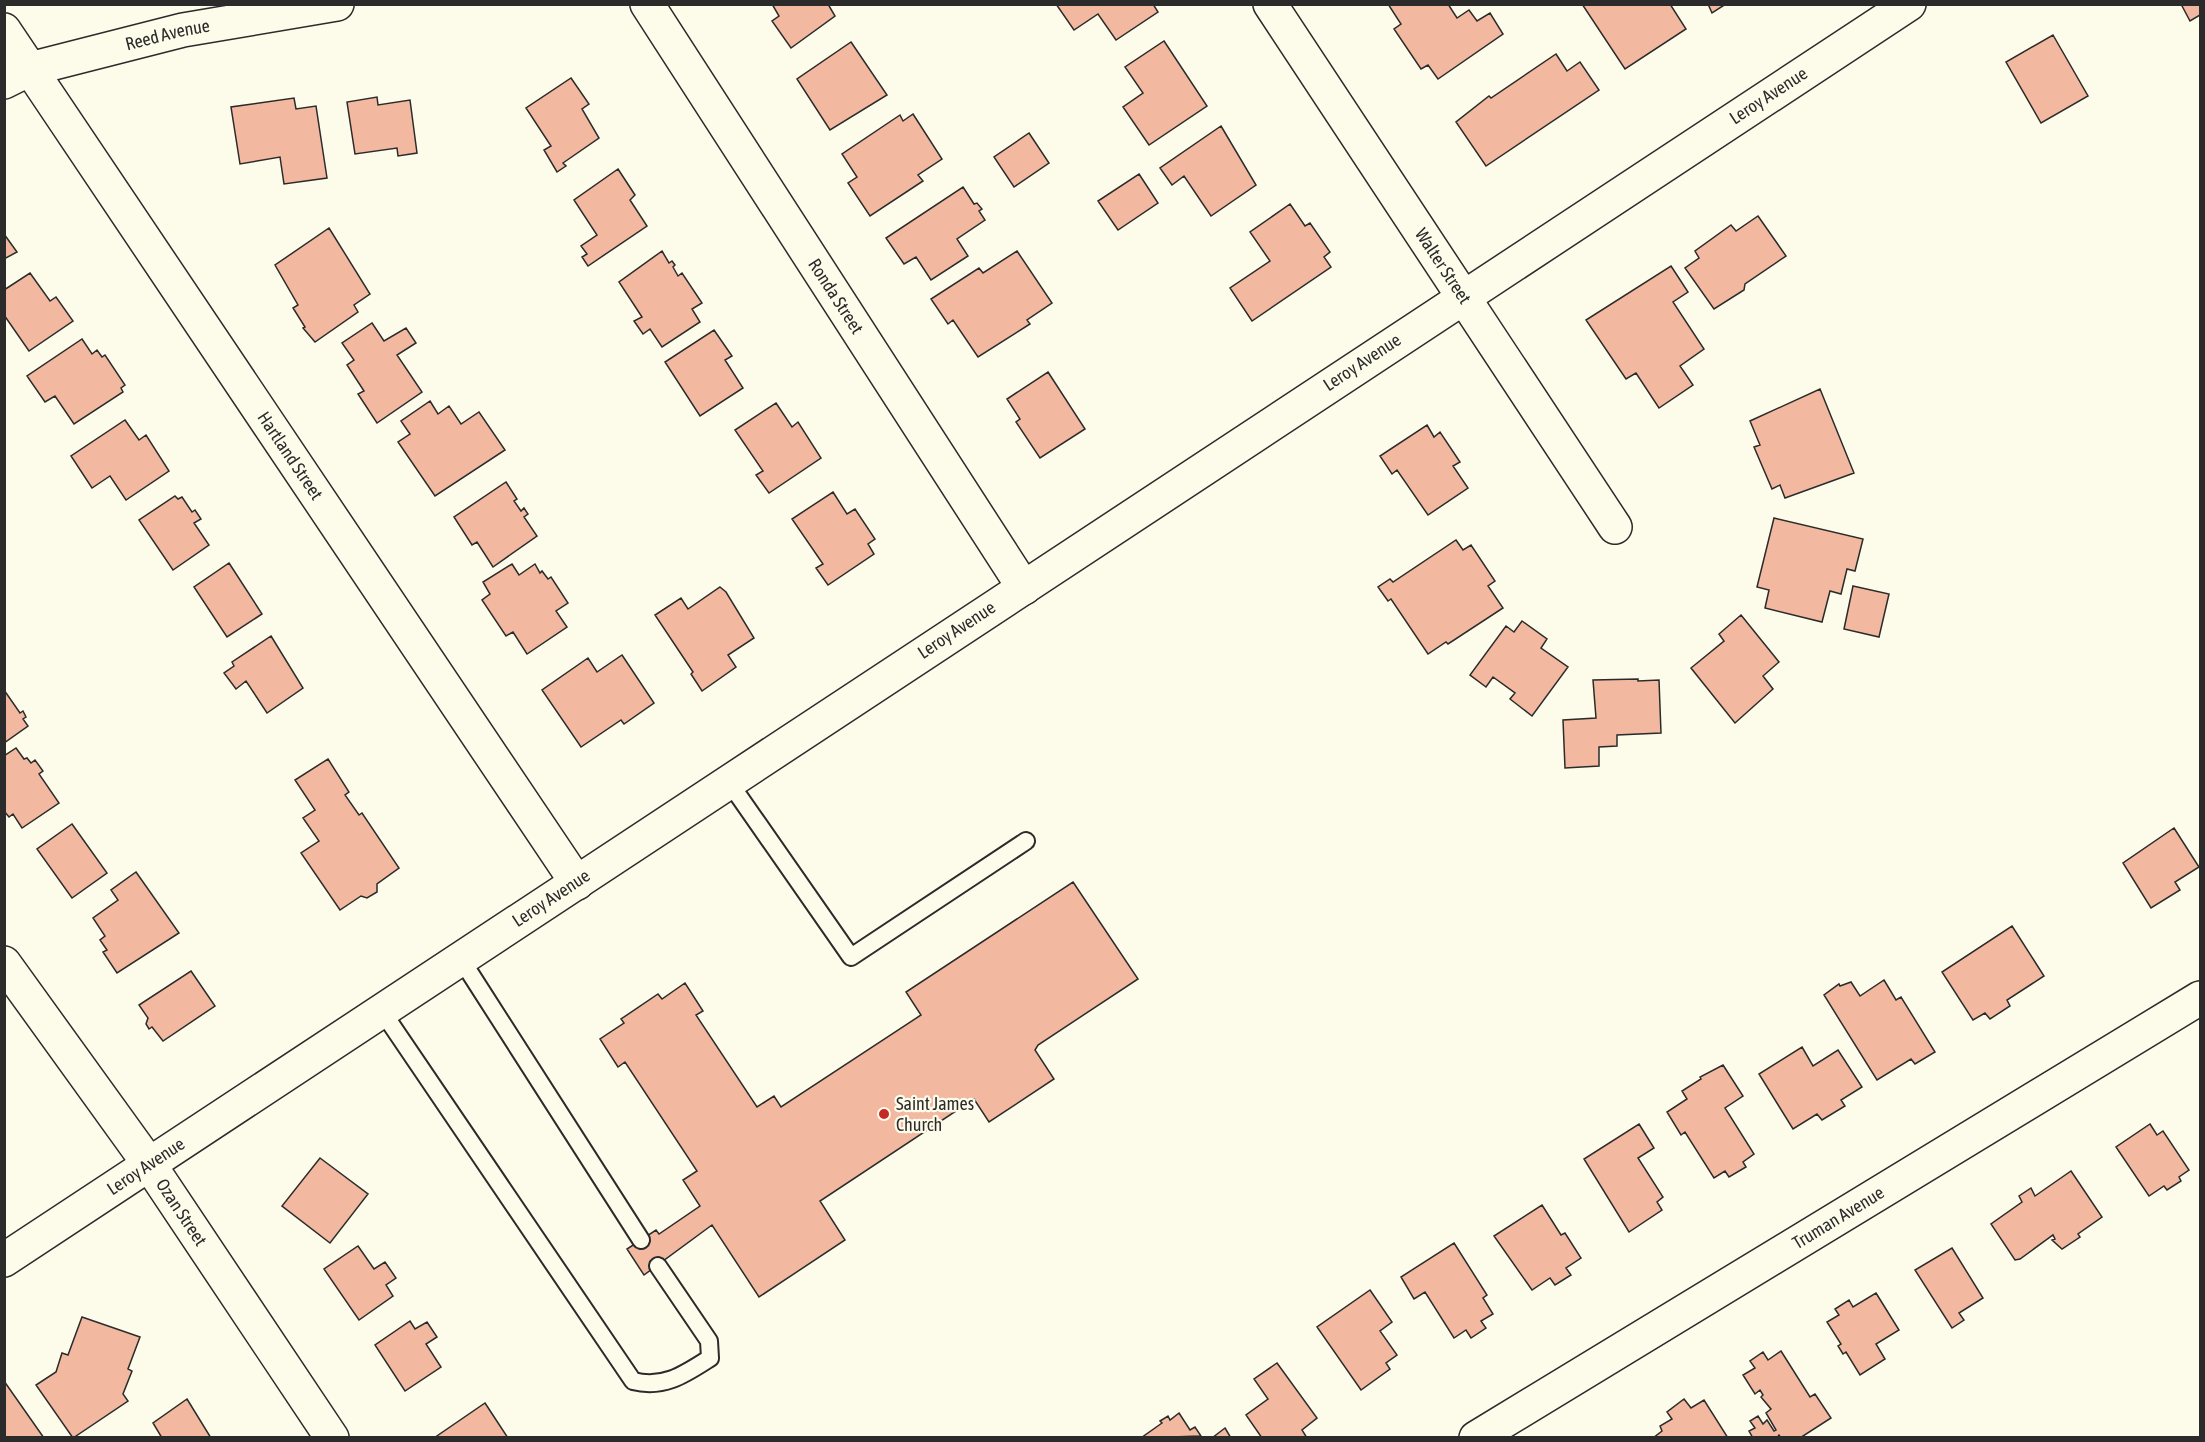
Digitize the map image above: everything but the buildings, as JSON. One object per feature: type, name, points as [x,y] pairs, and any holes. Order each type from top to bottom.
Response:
[{"type":"street","name":"Reed Avenue","points":[[17,76],[183,30],[337,4]]},
{"type":"street","name":"Ronda Street","points":[[647,4],[1024,588]]},
{"type":"street","name":"Walter Street","points":[[1270,4],[1615,528]]},
{"type":"street","name":"Leroy Avenue","points":[[4,1260],[1024,588],[1462,296],[1909,4]]},
{"type":"street","name":"Hartland Street","points":[[4,30],[17,76],[577,883]]},
{"type":"street","name":"Ozan Street","points":[[4,963],[149,1164],[332,1437]]},
{"type":"street","name":"Truman Avenue","points":[[1476,1437],[2200,998]]},
{"type":"lane","points":[[729,782],[851,957],[1026,841]]},
{"type":"lane","points":[[461,959],[641,1240]]},
{"type":"lane","points":[[382,1011],[483,1164],[633,1381],[651,1386],[687,1373],[710,1358],[709,1341],[658,1266]]},
{"type":"place","name":"Saint James Church","points":[[884,1114]]}]
